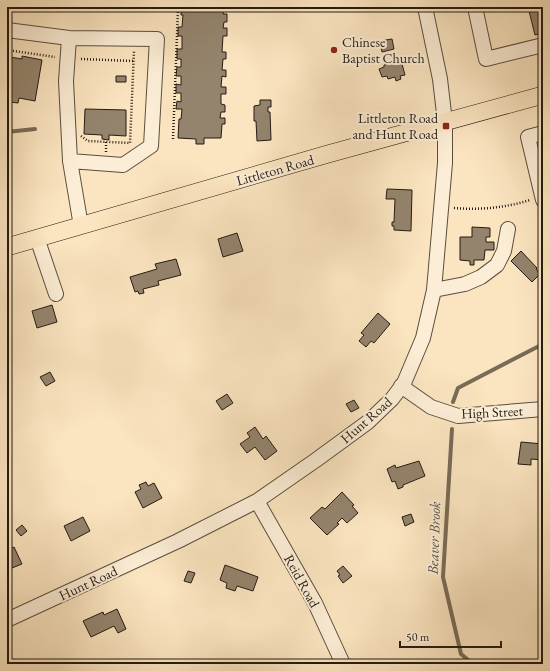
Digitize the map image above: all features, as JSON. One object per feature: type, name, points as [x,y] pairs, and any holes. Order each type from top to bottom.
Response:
[{"type":"main road","name":"Littleton Road","points":[[7,247],[321,156],[543,96]]},
{"type":"street","name":"Hunt Road","points":[[7,620],[178,541],[257,501],[368,422],[392,399],[404,383],[423,338],[434,290],[445,163],[445,122],[440,79],[425,7]]},
{"type":"street","points":[[475,7],[486,59],[543,45]]},
{"type":"street","points":[[7,30],[69,38],[157,39],[151,146],[123,166],[70,161]]},
{"type":"street","points":[[69,38],[66,81],[70,161],[81,226]]},
{"type":"street","points":[[542,198],[528,137],[543,133]]},
{"type":"street","points":[[434,290],[465,284],[481,277],[497,265],[504,251],[508,230]]},
{"type":"street","points":[[37,238],[56,294]]},
{"type":"street","name":"High Street","points":[[401,386],[431,407],[458,416],[543,409]]},
{"type":"street","name":"Reid Road","points":[[257,501],[315,603],[343,664]]},
{"type":"path","points":[[173,139],[178,9]]},
{"type":"path","points":[[80,135],[88,141],[130,143],[134,39]]},
{"type":"path","points":[[7,50],[58,57]]},
{"type":"path","points":[[78,59],[133,61]]},
{"type":"path","points":[[169,118],[174,119]]},
{"type":"path","points":[[96,142],[96,148]]},
{"type":"path","points":[[442,208],[476,209],[513,206],[542,198]]},
{"type":"building","points":[[181,7],[224,7],[223,14],[227,14],[227,22],[224,22],[223,28],[227,28],[227,36],[223,36],[222,52],[226,52],[226,59],[223,59],[222,70],[226,70],[226,77],[222,76],[221,87],[226,87],[226,94],[221,94],[221,104],[225,105],[225,112],[221,112],[220,118],[225,118],[225,124],[222,124],[221,138],[204,138],[204,144],[196,144],[196,139],[178,138],[179,119],[181,119],[182,109],[176,109],[177,101],[181,102],[181,93],[176,93],[176,84],[181,85],[181,76],[176,76],[177,67],[181,67],[181,59],[177,59],[177,49],[182,49],[182,36],[178,36],[178,27],[182,27],[183,15],[181,15]]},
{"type":"building","points":[[528,7],[543,7],[543,33],[535,35]]},
{"type":"building","points":[[392,39],[394,49],[382,52],[380,41]]},
{"type":"building","points":[[7,53],[11,54],[10,57],[22,59],[22,56],[42,60],[35,101],[19,98],[18,103],[10,102],[10,98],[7,98]]},
{"type":"building","points":[[401,60],[405,75],[400,76],[401,79],[396,81],[395,77],[388,79],[387,76],[382,77],[379,69],[384,67],[384,65]]},
{"type":"building","points":[[116,76],[126,76],[126,82],[116,82]]},
{"type":"building","points":[[260,100],[271,100],[271,107],[268,107],[268,112],[270,112],[271,140],[257,141],[256,121],[254,121],[254,106],[260,105]]},
{"type":"building","points":[[85,109],[126,110],[126,136],[109,135],[109,140],[102,139],[102,135],[84,134]]},
{"type":"building","points":[[387,189],[412,190],[411,231],[394,230],[392,222],[394,222],[395,199],[386,199]]},
{"type":"building","points":[[472,227],[490,228],[490,237],[486,237],[486,242],[494,242],[494,250],[485,250],[484,260],[474,260],[474,265],[470,265],[470,261],[460,260],[460,237],[472,237]]},
{"type":"building","points":[[237,233],[243,251],[223,257],[218,239]]},
{"type":"building","points":[[521,251],[537,268],[536,269],[540,274],[532,282],[511,261]]},
{"type":"building","points":[[176,259],[181,275],[158,281],[159,285],[143,289],[144,293],[139,294],[138,291],[135,292],[130,277],[157,269],[155,264]]},
{"type":"building","points":[[52,305],[57,322],[37,328],[32,311]]},
{"type":"building","points":[[378,313],[390,324],[374,343],[371,341],[366,347],[359,341],[364,335],[361,333]]},
{"type":"building","points":[[50,372],[55,381],[46,386],[40,377]]},
{"type":"building","points":[[227,394],[233,403],[222,410],[216,401]]},
{"type":"building","points":[[354,400],[359,408],[351,412],[346,404]]},
{"type":"building","points":[[255,427],[263,439],[266,436],[277,451],[265,460],[255,447],[247,453],[240,444],[250,437],[247,433]]},
{"type":"building","points":[[521,442],[543,444],[543,460],[531,459],[531,465],[518,464]]},
{"type":"building","points":[[419,461],[425,476],[403,485],[403,487],[398,489],[395,481],[392,482],[387,469],[395,465],[396,468]]},
{"type":"building","points":[[146,482],[148,486],[154,483],[162,498],[143,508],[135,492],[141,489],[139,485]]},
{"type":"building","points":[[342,492],[354,505],[352,506],[358,513],[347,523],[342,518],[337,523],[339,524],[327,535],[310,518],[322,507],[325,509]]},
{"type":"building","points":[[411,514],[414,522],[405,526],[402,517]]},
{"type":"building","points":[[83,517],[90,531],[71,541],[64,526]]},
{"type":"building","points":[[22,525],[27,531],[21,536],[16,530]]},
{"type":"building","points":[[14,547],[22,564],[7,570],[7,550]]},
{"type":"building","points":[[225,565],[258,577],[253,591],[237,586],[235,591],[226,588],[227,583],[220,580]]},
{"type":"building","points":[[343,566],[352,576],[343,583],[338,576],[340,575],[337,571]]},
{"type":"building","points":[[188,571],[195,573],[191,583],[184,581]]},
{"type":"building","points":[[117,609],[126,629],[118,633],[114,626],[91,637],[83,621],[103,612],[104,615]]},
{"type":"waterway","points":[[7,132],[35,129]]},
{"type":"waterway","name":"Beaver Brook","points":[[453,402],[458,388],[543,344]]},
{"type":"waterway","name":"Beaver Brook","points":[[452,429],[443,577],[461,654],[473,664]]},
{"type":"place","name":"Chinese Baptist Church","points":[[334,50]]},
{"type":"place","name":"Littleton Road and Hunt Road","points":[[446,126]]}]
